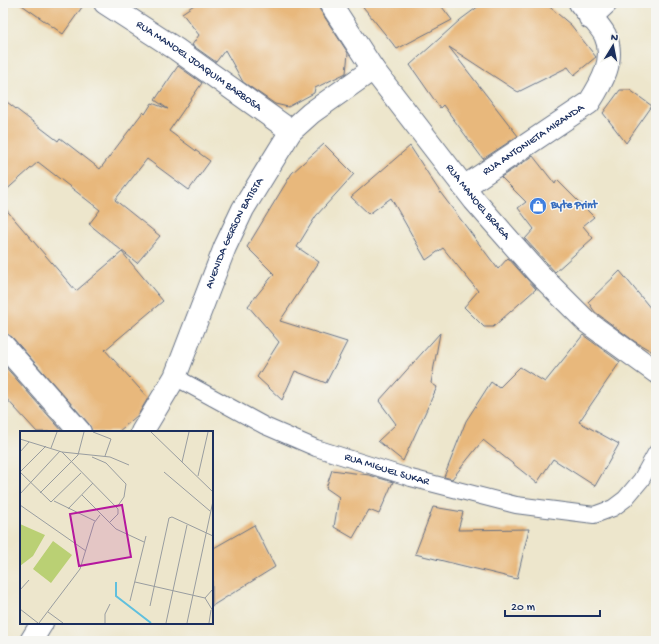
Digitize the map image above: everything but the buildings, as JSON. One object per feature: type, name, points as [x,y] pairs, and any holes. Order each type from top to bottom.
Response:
[{"type":"street","name":"RUA MANOEL JOAQUIM BARBOSA","points":[[105,3],[176,49],[291,131]]},
{"type":"street","name":"RUA MANOEL BRAGA","points":[[330,3],[373,69],[464,187],[538,273],[587,322],[656,372]]},
{"type":"street","name":"RUA ANTONIETA MIRANDA","points":[[464,187],[589,103],[602,82],[609,52],[604,35],[592,8]]},
{"type":"street","name":"AVENIDA GERSON BATISTA","points":[[143,431],[175,377],[225,247],[244,209],[291,131],[311,113],[373,69]]},
{"type":"street","points":[[3,345],[79,431]]},
{"type":"street","points":[[31,641],[41,624]]},
{"type":"lane","name":"RUA MIGUEL SUKAR","points":[[175,377],[265,426],[316,448],[404,475],[516,505],[594,515],[613,508],[625,499],[641,480],[656,453]]},
{"type":"place","name":"Byte Print","points":[[538,206]]}]
